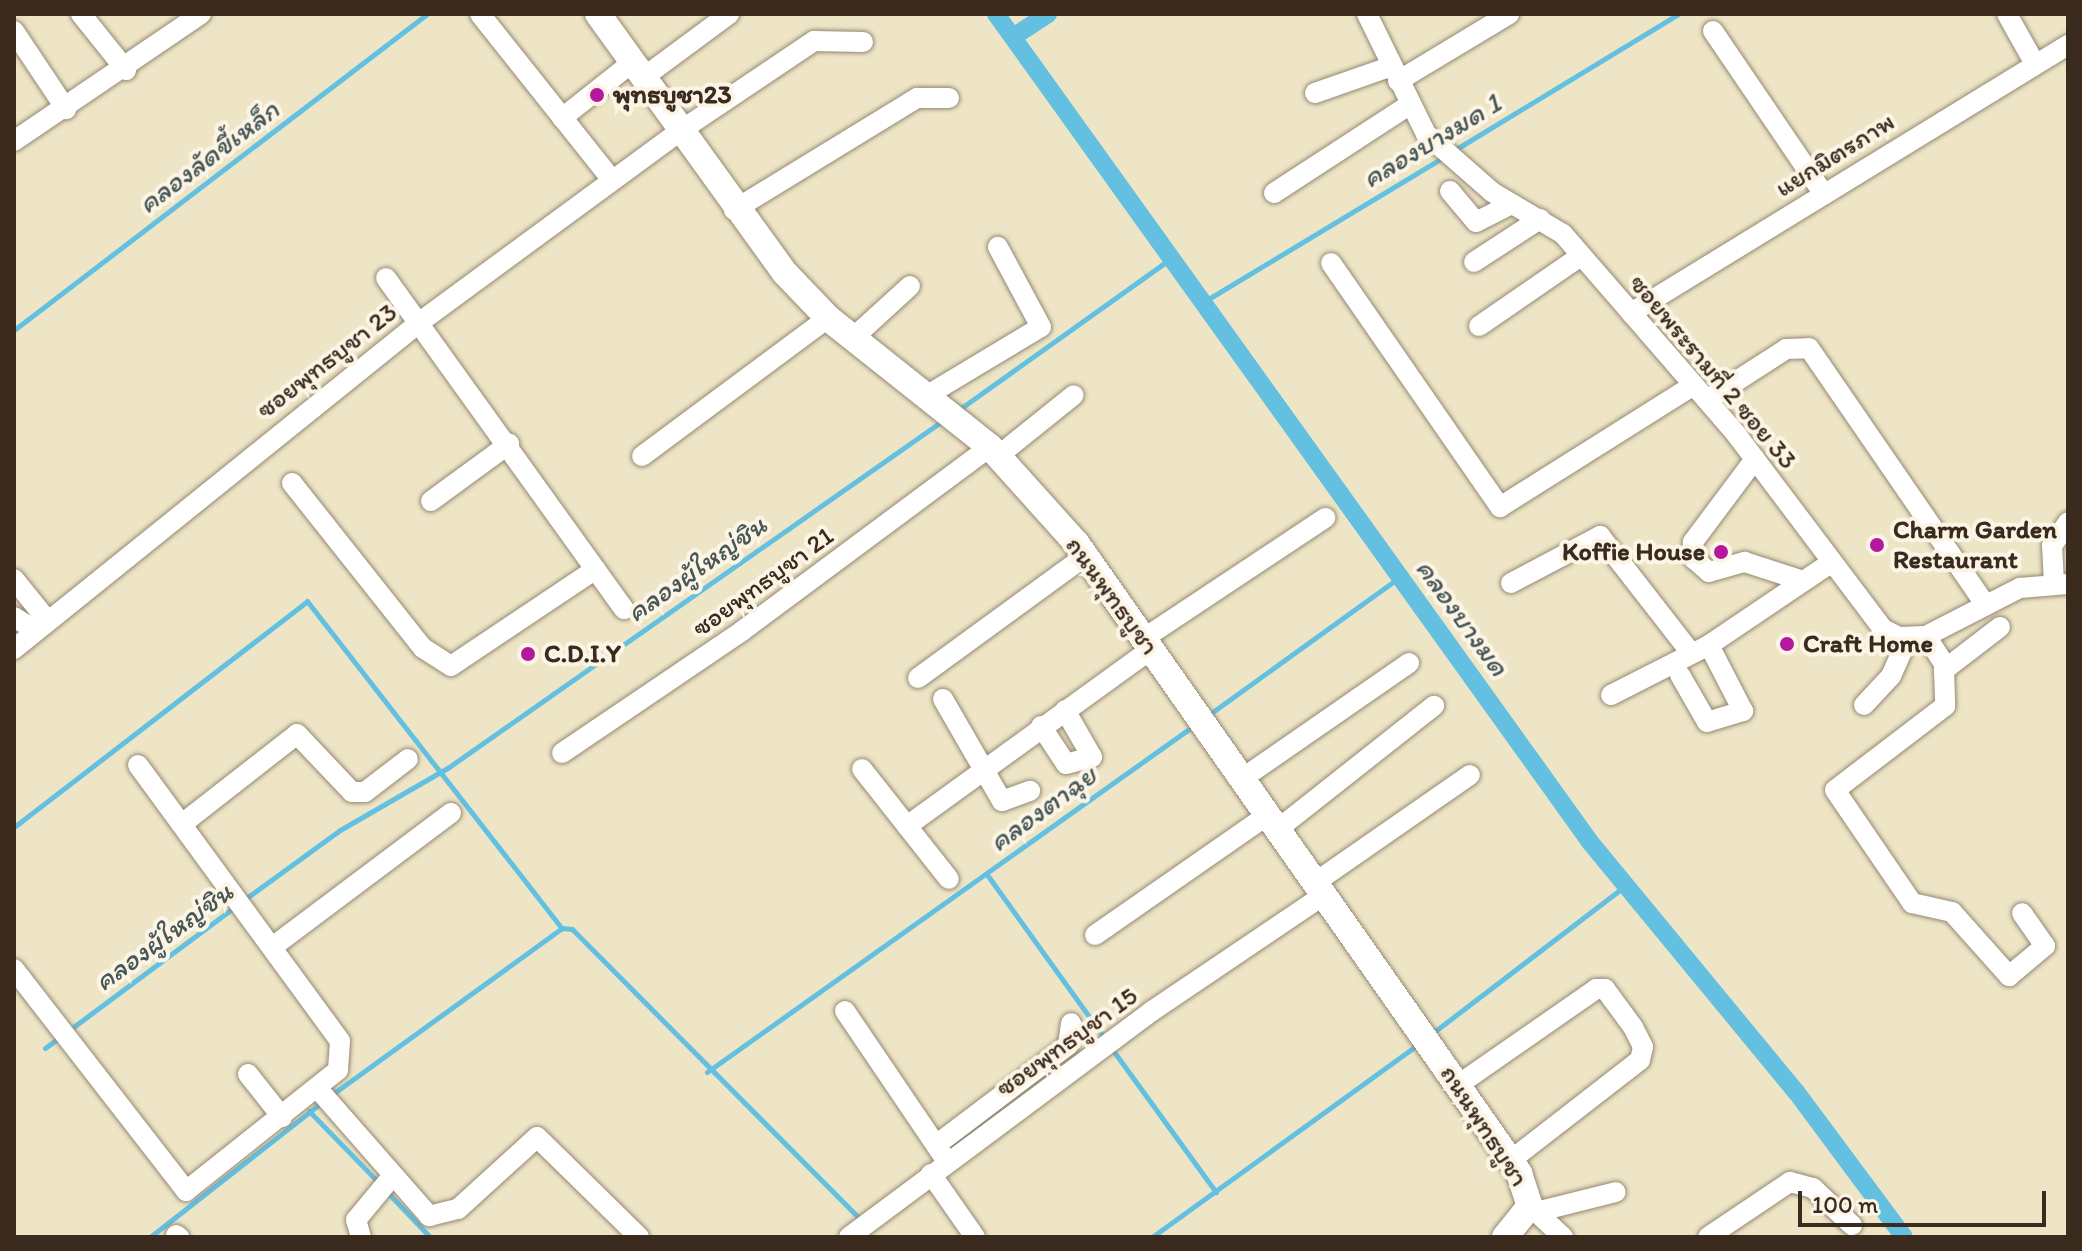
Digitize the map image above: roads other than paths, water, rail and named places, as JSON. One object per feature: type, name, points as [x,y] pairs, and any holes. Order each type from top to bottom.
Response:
[{"type":"main road","name":"ถนนพุทธบูชา","points":[[598,14],[683,129],[734,210],[828,318],[994,452],[1085,556],[1212,732],[1317,890],[1510,1161],[1533,1209],[1505,1237]]},
{"type":"street","points":[[81,14],[126,70]]},
{"type":"street","points":[[14,141],[126,70],[201,14]]},
{"type":"street","points":[[480,14],[612,180]]},
{"type":"street","points":[[562,118],[638,69],[686,32],[729,14]]},
{"type":"street","points":[[1315,93],[1395,74],[1509,14]]},
{"type":"street","points":[[2007,14],[2035,64]]},
{"type":"street","name":"ซอยพระรามที่ 2 ซอย 33","points":[[1371,15],[1409,105],[1437,147],[1511,204],[1540,219],[1581,256],[1701,392],[1883,629],[1917,637]]},
{"type":"street","points":[[14,31],[66,109]]},
{"type":"street","points":[[1713,31],[1823,193]]},
{"type":"street","name":"ซอยพุทธบูชา 23","points":[[14,649],[420,322],[683,129],[814,41],[863,42]]},
{"type":"street","name":"แยกมิตรภาพ","points":[[1631,313],[2068,45]]},
{"type":"street","points":[[734,210],[917,98],[949,98]]},
{"type":"street","points":[[1274,193],[1409,105]]},
{"type":"street","points":[[1450,191],[1476,222],[1511,204]]},
{"type":"street","points":[[1474,262],[1540,219]]},
{"type":"street","points":[[942,408],[1041,327],[998,247]]},
{"type":"street","points":[[1479,326],[1581,256]]},
{"type":"street","points":[[1331,263],[1500,507],[1701,392],[1786,349],[1809,348],[1984,603]]},
{"type":"street","points":[[386,278],[509,444],[624,609]]},
{"type":"street","points":[[853,338],[910,286]]},
{"type":"street","points":[[642,456],[828,318]]},
{"type":"street","name":"ซอยพุทธบูชา 21","points":[[562,753],[742,631],[1074,395]]},
{"type":"street","points":[[431,501],[509,444]]},
{"type":"street","points":[[1755,459],[1693,542],[1694,559],[1709,572],[1745,562],[1803,581]]},
{"type":"street","points":[[292,483],[423,648],[451,666],[596,569]]},
{"type":"street","points":[[907,826],[1065,710],[1147,644],[1325,518]]},
{"type":"street","points":[[1864,705],[1900,663],[1917,637],[1984,603],[2061,583],[2052,546],[2068,522]]},
{"type":"street","points":[[1511,583],[1600,536],[1700,649],[1743,711],[1707,722],[1680,675]]},
{"type":"street","points":[[918,678],[1085,556]]},
{"type":"street","points":[[1611,695],[1700,649],[1832,562]]},
{"type":"street","points":[[14,579],[41,625]]},
{"type":"street","points":[[14,617],[41,625]]},
{"type":"street","points":[[1947,668],[2000,627]]},
{"type":"street","points":[[1917,637],[1947,668],[1945,706],[1842,779],[1836,797],[1912,903],[1952,912],[2009,976],[2044,952],[2022,913]]},
{"type":"street","points":[[1243,778],[1409,663]]},
{"type":"street","points":[[943,699],[1006,803],[1030,791]]},
{"type":"street","points":[[1095,935],[1273,822],[1434,706]]},
{"type":"street","points":[[1041,726],[1066,764],[1092,757],[1065,710]]},
{"type":"street","points":[[182,824],[297,734],[352,792],[365,792],[408,759]]},
{"type":"street","points":[[14,969],[186,1191],[318,1089],[338,1070],[340,1041],[275,945],[138,765]]},
{"type":"street","points":[[862,769],[949,879]]},
{"type":"street","name":"ซอยพุทธบูชา 15","points":[[861,1227],[938,1160],[1317,890],[1470,775]]},
{"type":"street","points":[[275,945],[451,813]]},
{"type":"street","points":[[1458,1085],[1596,989],[1605,989],[1633,1027],[1643,1047],[1640,1060],[1510,1161]]},
{"type":"street","points":[[845,1011],[938,1160],[975,1237]]},
{"type":"street","points":[[938,1160],[1068,1045],[1071,1023]]},
{"type":"street","points":[[248,1074],[282,1117]]},
{"type":"street","points":[[318,1089],[390,1179],[429,1216],[443,1218],[543,1137],[639,1237]]},
{"type":"street","points":[[361,1237],[356,1220],[390,1179]]},
{"type":"street","points":[[1708,1237],[1790,1182],[1813,1188],[1852,1225]]},
{"type":"street","points":[[1533,1209],[1616,1192]]},
{"type":"street","points":[[1533,1209],[1563,1237]]},
{"type":"waterway","name":"คลองลัดขี้เหล็ก","points":[[14,330],[427,14]]},
{"type":"waterway","name":"คลองบางมด","points":[[996,14],[1590,842],[1797,1093],[1904,1237]]},
{"type":"waterway","points":[[1013,37],[1048,14]]},
{"type":"waterway","name":"คลองบางมด 1","points":[[1453,151],[1678,14]]},
{"type":"waterway","name":"คลองบางมด 1","points":[[1205,301],[1445,156]]},
{"type":"waterway","name":"คลองผู้ใหญ่ชิน","points":[[957,411],[1173,257]]},
{"type":"waterway","name":"คลองผู้ใหญ่ชิน","points":[[245,899],[340,830],[449,767],[942,421]]},
{"type":"waterway","name":"คลองตาฉุย","points":[[1207,716],[1401,576]]},
{"type":"waterway","points":[[14,827],[307,601],[562,928]]},
{"type":"waterway","name":"คลองตาฉุย","points":[[707,1072],[1196,724]]},
{"type":"waterway","points":[[988,876],[1106,1040]]},
{"type":"waterway","points":[[1430,1035],[1626,885]]},
{"type":"waterway","name":"คลองผู้ใหญ่ชิน","points":[[68,1031],[237,905]]},
{"type":"waterway","points":[[330,1096],[562,928],[572,929],[863,1222]]},
{"type":"waterway","name":"คลองผู้ใหญ่ชิน","points":[[45,1048],[60,1037]]},
{"type":"waterway","points":[[1152,1237],[1419,1044]]},
{"type":"waterway","points":[[1112,1049],[1216,1192]]},
{"type":"waterway","points":[[150,1237],[322,1102]]},
{"type":"waterway","points":[[309,1111],[380,1184]]},
{"type":"waterway","points":[[387,1192],[430,1237]]},
{"type":"place","name":"พุทธบูชา23","points":[[597,95]]},
{"type":"place","name":"Charm Garden Restaurant","points":[[1877,545]]},
{"type":"place","name":"Koffie House","points":[[1721,552]]},
{"type":"place","name":"Craft Home","points":[[1787,644]]},
{"type":"place","name":"C.D.I.Y","points":[[528,654]]}]
